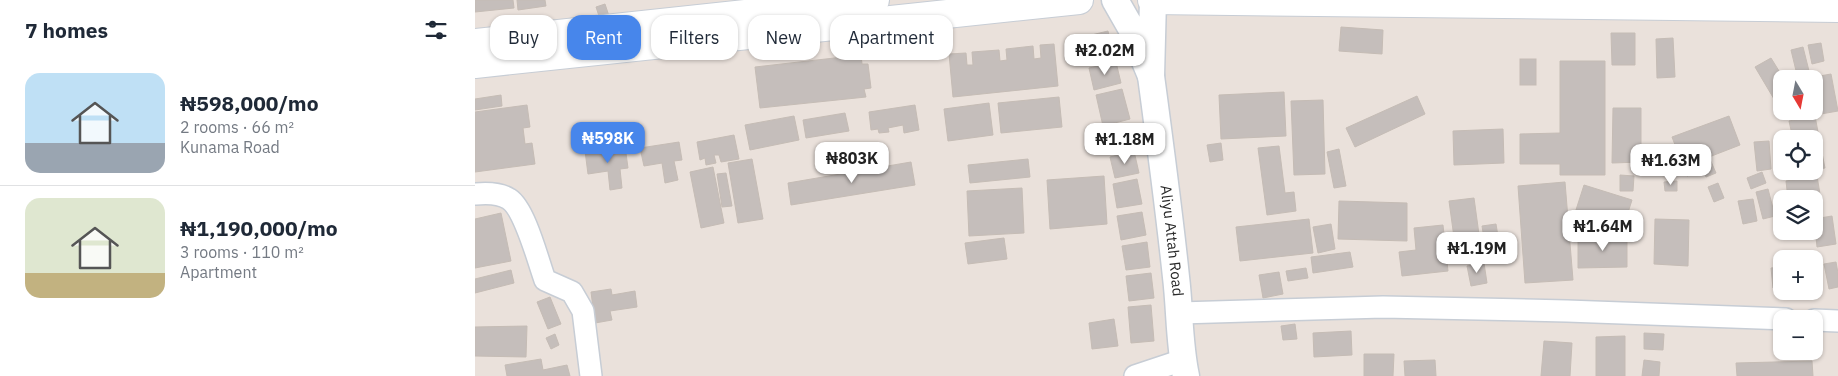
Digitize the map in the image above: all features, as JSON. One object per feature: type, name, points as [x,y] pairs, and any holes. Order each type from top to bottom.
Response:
[{"type":"main road","points":[[475,43],[875,0]]},
{"type":"main road","points":[[475,64],[1079,0]]},
{"type":"main road","points":[[1153,0],[1838,8]]},
{"type":"street","name":"Aliyu Attah Road","points":[[1115,0],[1131,28],[1151,76]]},
{"type":"street","name":"Aliyu Attah Road","points":[[1153,0],[1151,76],[1166,181],[1184,368]]},
{"type":"street","points":[[475,194],[487,193],[509,198],[518,207],[545,280],[572,292],[583,311],[591,376]]},
{"type":"street","points":[[1180,313],[1383,307],[1773,319]]},
{"type":"street","points":[[1823,320],[1838,321]]},
{"type":"street","points":[[1135,376],[1184,368]]},
{"type":"building","points":[[475,0],[513,0],[514,8],[475,12]]},
{"type":"building","points":[[517,0],[545,0],[546,6],[518,10]]},
{"type":"building","points":[[605,4],[609,15],[599,15],[596,7]]},
{"type":"building","points":[[1341,27],[1383,30],[1382,54],[1339,51]]},
{"type":"building","points":[[1108,31],[1114,56],[1086,63],[1079,38]]},
{"type":"building","points":[[1611,33],[1635,33],[1635,65],[1612,65]]},
{"type":"building","points":[[1673,38],[1675,77],[1657,78],[1656,39]]},
{"type":"building","points":[[1821,43],[1824,61],[1812,64],[1808,45]]},
{"type":"building","points":[[1054,44],[1058,86],[953,97],[950,60],[953,60],[953,54],[966,53],[967,65],[973,65],[972,52],[999,50],[1000,61],[1007,60],[1006,49],[1033,46],[1034,59],[1041,58],[1040,45]]},
{"type":"building","points":[[1803,47],[1809,70],[1796,70],[1791,50]]},
{"type":"building","points":[[1771,58],[1778,70],[1773,70],[1773,97],[1755,67]]},
{"type":"building","points":[[1520,59],[1536,59],[1536,85],[1520,85]]},
{"type":"building","points":[[820,60],[862,60],[862,64],[868,64],[871,88],[864,89],[866,97],[760,108],[755,67]]},
{"type":"building","points":[[1560,61],[1605,61],[1605,175],[1560,175],[1560,164],[1520,164],[1520,134],[1560,133]]},
{"type":"building","points":[[1116,62],[1121,83],[1094,90],[1089,68]]},
{"type":"building","points":[[1831,74],[1838,111],[1823,114],[1823,75]]},
{"type":"building","points":[[1122,89],[1130,119],[1103,126],[1096,95]]},
{"type":"building","points":[[1284,92],[1286,136],[1221,139],[1219,95]]},
{"type":"building","points":[[501,95],[502,106],[475,110],[475,99]]},
{"type":"building","points":[[1417,96],[1425,114],[1355,147],[1346,128]]},
{"type":"building","points":[[1059,97],[1062,127],[1001,133],[998,103]]},
{"type":"building","points":[[1323,100],[1325,174],[1294,175],[1291,101]]},
{"type":"building","points":[[989,103],[993,135],[948,141],[944,109]]},
{"type":"building","points":[[527,105],[530,127],[523,128],[525,144],[532,143],[535,164],[475,172],[475,112]]},
{"type":"building","points":[[915,105],[919,130],[904,133],[903,125],[888,128],[889,132],[879,133],[878,129],[871,130],[869,112]]},
{"type":"building","points":[[1613,108],[1641,108],[1641,162],[1612,163]]},
{"type":"building","points":[[845,113],[849,131],[806,138],[803,120]]},
{"type":"building","points":[[794,116],[799,140],[750,150],[745,125]]},
{"type":"building","points":[[1729,116],[1740,145],[1709,157],[1716,173],[1706,177],[1703,170],[1687,176],[1672,137]]},
{"type":"building","points":[[1816,120],[1818,130],[1791,130],[1789,121]]},
{"type":"building","points":[[1129,125],[1134,146],[1109,151],[1104,130]]},
{"type":"building","points":[[1503,129],[1504,163],[1454,165],[1453,131]]},
{"type":"building","points":[[734,135],[739,159],[721,162],[719,155],[714,155],[716,163],[706,165],[705,158],[700,160],[697,142]]},
{"type":"building","points":[[1769,141],[1771,169],[1757,171],[1754,142]]},
{"type":"building","points":[[679,142],[682,160],[674,161],[678,180],[665,183],[662,163],[644,166],[640,148]]},
{"type":"building","points":[[1221,143],[1223,160],[1210,162],[1207,145]]},
{"type":"building","points":[[625,146],[628,168],[620,169],[622,188],[610,190],[608,171],[588,174],[585,151]]},
{"type":"building","points":[[1279,146],[1285,193],[1294,192],[1296,211],[1267,215],[1258,148]]},
{"type":"building","points":[[1339,149],[1346,186],[1334,188],[1327,152]]},
{"type":"building","points":[[1134,151],[1139,173],[1115,178],[1110,157]]},
{"type":"building","points":[[752,159],[763,219],[738,223],[728,163]]},
{"type":"building","points":[[1028,159],[1030,177],[970,183],[968,165]]},
{"type":"building","points":[[911,162],[915,185],[791,205],[788,183]]},
{"type":"building","points":[[713,167],[724,223],[701,228],[690,172]]},
{"type":"building","points":[[1762,172],[1766,183],[1751,189],[1747,178]]},
{"type":"building","points":[[726,173],[732,206],[722,207],[717,174]]},
{"type":"building","points":[[1620,175],[1634,176],[1633,191],[1620,191]]},
{"type":"building","points":[[1104,176],[1107,224],[1050,229],[1047,180]]},
{"type":"building","points":[[1137,179],[1142,204],[1117,208],[1113,184]]},
{"type":"building","points":[[1818,180],[1819,190],[1787,190],[1786,181]]},
{"type":"building","points":[[1677,181],[1677,191],[1665,191],[1664,182]]},
{"type":"building","points":[[1565,182],[1573,280],[1525,283],[1518,186]]},
{"type":"building","points":[[1718,183],[1724,198],[1714,202],[1708,187]]},
{"type":"building","points":[[1584,185],[1632,200],[1623,228],[1575,213]]},
{"type":"building","points":[[1022,188],[1024,233],[969,236],[967,191]]},
{"type":"building","points":[[1768,189],[1773,216],[1763,219],[1756,192]]},
{"type":"building","points":[[1474,198],[1481,249],[1456,252],[1449,201]]},
{"type":"building","points":[[1753,199],[1757,221],[1743,224],[1738,201]]},
{"type":"building","points":[[1339,201],[1407,203],[1407,241],[1338,239]]},
{"type":"building","points":[[1142,212],[1146,235],[1121,240],[1117,216]]},
{"type":"building","points":[[501,213],[511,261],[475,268],[475,219]]},
{"type":"building","points":[[1832,216],[1836,244],[1817,247],[1816,240],[1823,240],[1823,218]]},
{"type":"building","points":[[1309,219],[1313,253],[1240,261],[1236,227]]},
{"type":"building","points":[[1655,219],[1689,220],[1688,266],[1654,264]]},
{"type":"building","points":[[1331,224],[1335,249],[1318,253],[1313,227]]},
{"type":"building","points":[[1496,224],[1500,249],[1486,251],[1482,226]]},
{"type":"building","points":[[1443,225],[1448,271],[1402,276],[1399,252],[1416,250],[1414,228]]},
{"type":"building","points":[[1627,235],[1627,267],[1578,268],[1578,236]]},
{"type":"building","points":[[1004,238],[1007,259],[968,264],[965,243]]},
{"type":"building","points":[[1147,242],[1150,267],[1126,270],[1122,246]]},
{"type":"building","points":[[1350,252],[1353,267],[1313,273],[1311,257]]},
{"type":"building","points":[[1836,262],[1838,287],[1829,289],[1824,264]]},
{"type":"building","points":[[1484,263],[1487,283],[1471,286],[1467,266]]},
{"type":"building","points":[[1306,268],[1308,278],[1288,281],[1286,271]]},
{"type":"building","points":[[1771,268],[1773,268],[1773,288]]},
{"type":"building","points":[[511,270],[514,283],[475,293],[475,279]]},
{"type":"building","points":[[1279,272],[1283,294],[1263,298],[1259,275]]},
{"type":"building","points":[[1151,273],[1154,298],[1129,301],[1126,276]]},
{"type":"building","points":[[611,289],[612,295],[635,291],[637,307],[610,311],[612,320],[595,323],[591,292]]},
{"type":"building","points":[[550,297],[561,324],[548,329],[537,302]]},
{"type":"building","points":[[1151,305],[1154,341],[1131,343],[1128,307]]},
{"type":"building","points":[[1114,319],[1118,346],[1092,349],[1089,323]]},
{"type":"building","points":[[1295,324],[1297,339],[1283,340],[1281,326]]},
{"type":"building","points":[[527,326],[526,357],[475,356],[475,327]]},
{"type":"building","points":[[1351,331],[1352,355],[1314,357],[1313,333]]},
{"type":"building","points":[[1644,333],[1664,334],[1663,350],[1644,349]]},
{"type":"building","points":[[555,334],[559,345],[551,349],[546,338]]},
{"type":"building","points":[[1625,336],[1625,376],[1596,376],[1596,337]]},
{"type":"building","points":[[1544,341],[1572,343],[1570,376],[1541,376]]},
{"type":"building","points":[[1364,354],[1394,354],[1393,376],[1364,376]]},
{"type":"building","points":[[541,359],[543,370],[567,365],[570,376],[507,376],[505,365]]},
{"type":"building","points":[[1435,360],[1436,376],[1405,376],[1404,361]]},
{"type":"building","points":[[1644,360],[1660,362],[1659,376],[1642,376]]},
{"type":"building","points":[[1812,361],[1813,376],[1737,376],[1736,363]]}]
